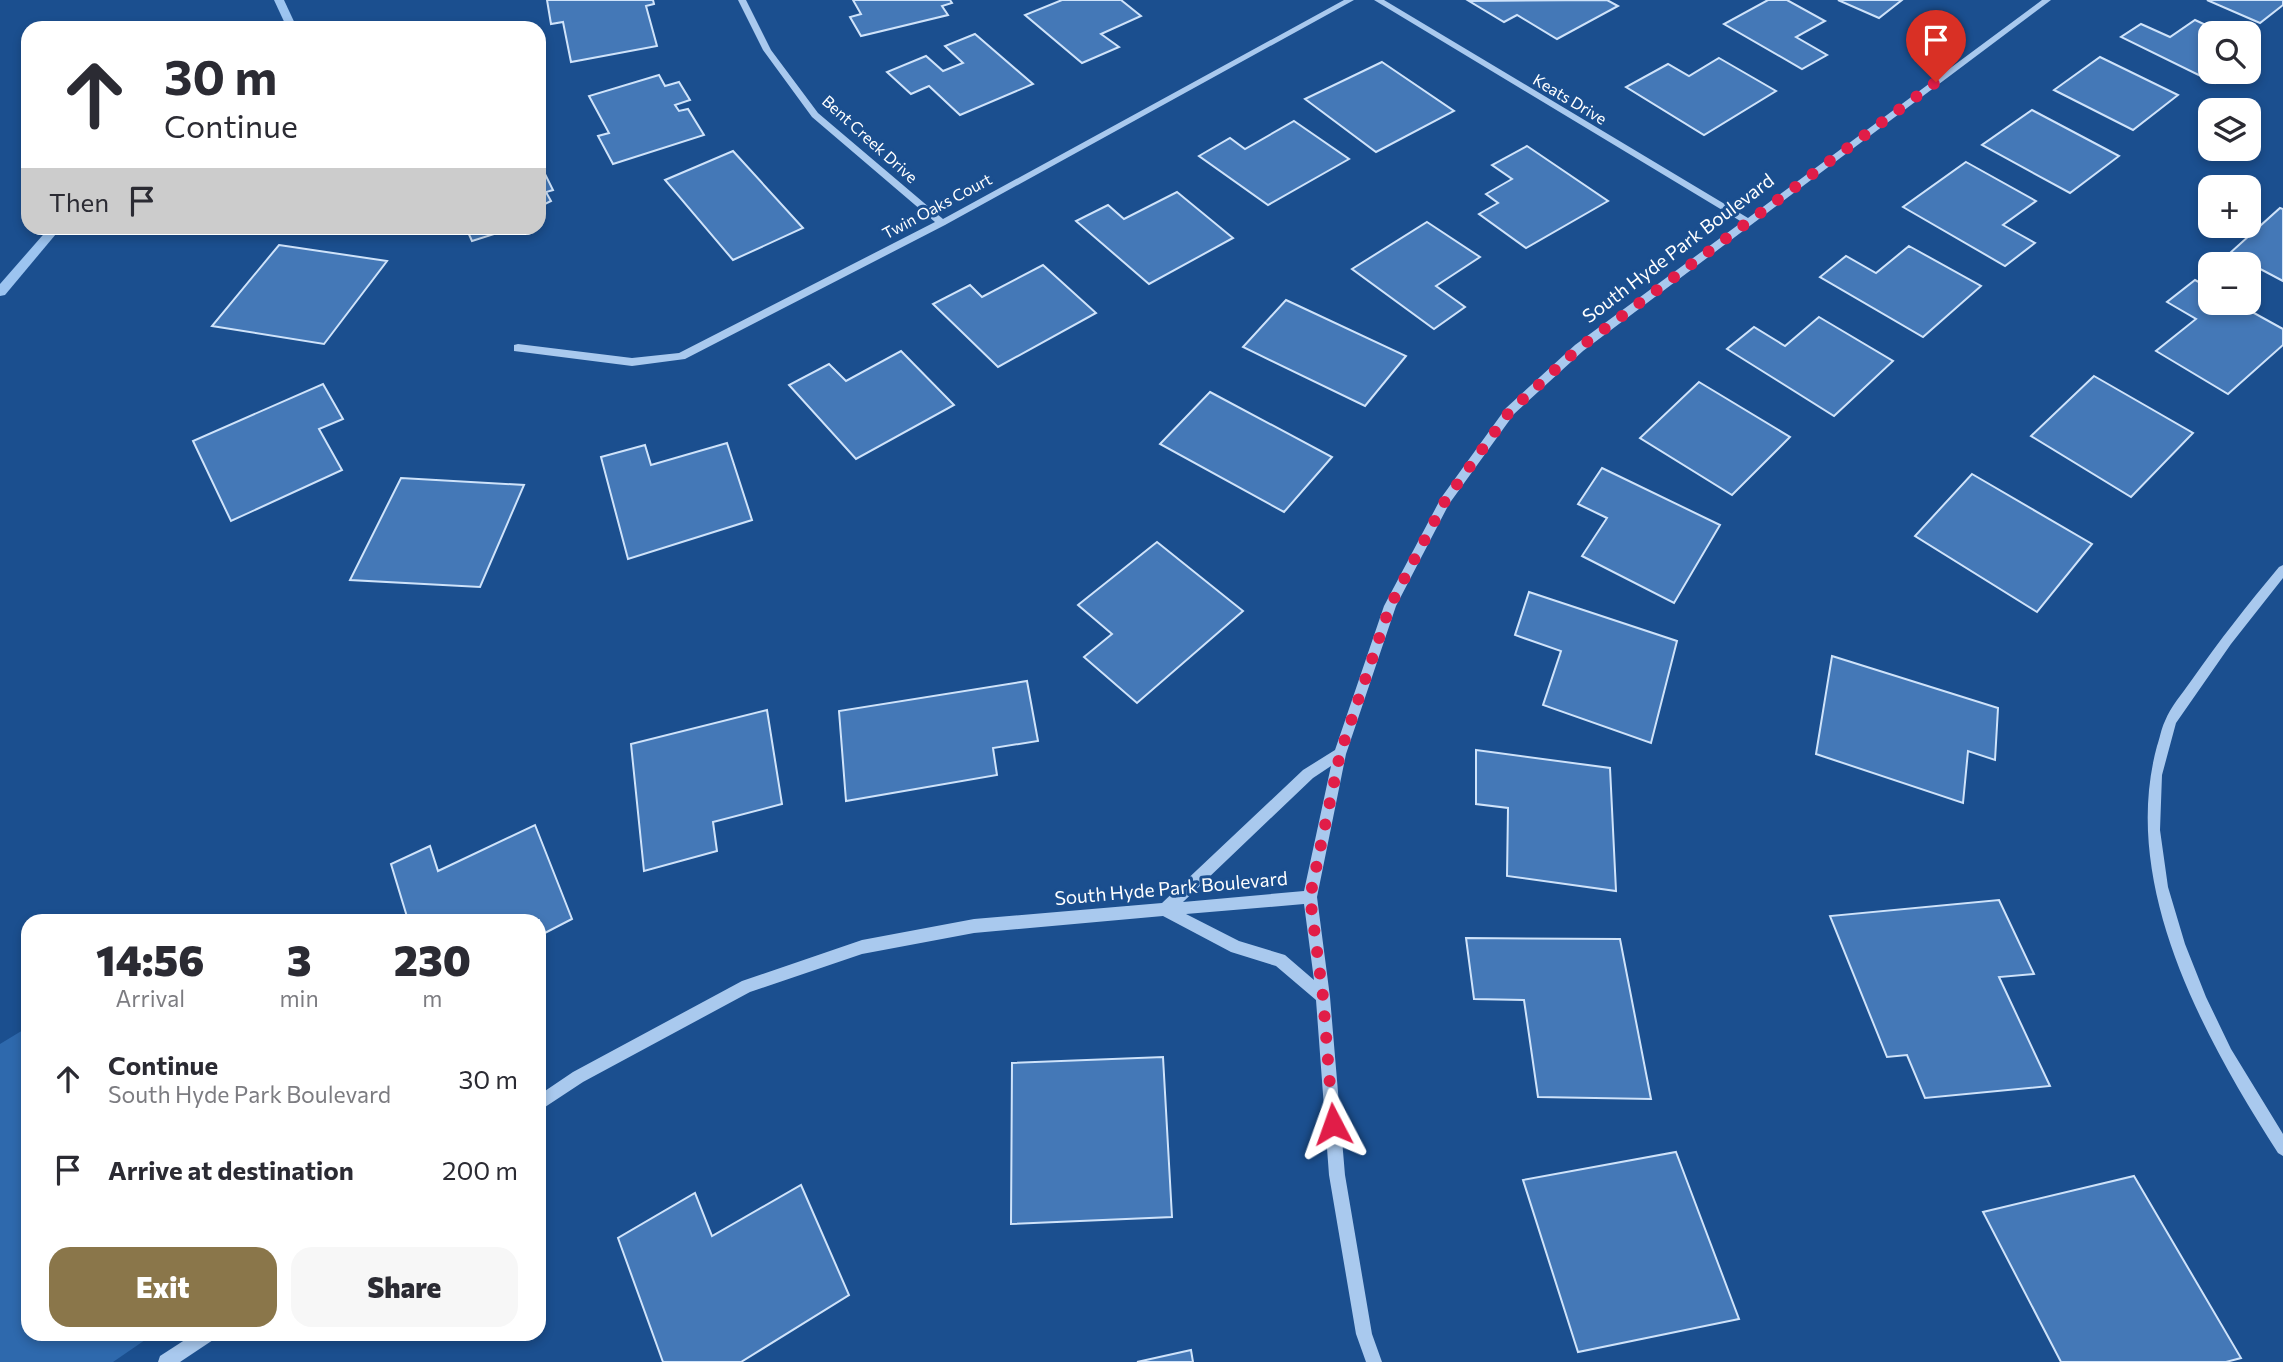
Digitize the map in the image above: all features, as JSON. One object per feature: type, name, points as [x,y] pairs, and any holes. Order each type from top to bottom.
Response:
[{"type":"street","name":"Bent Creek Drive","points":[[742,0],[767,50],[815,115],[942,223]]},
{"type":"street","name":"Twin Oaks Court","points":[[518,348],[632,362],[681,356],[942,223],[1350,0]]},
{"type":"street","name":"Keats Drive","points":[[1378,0],[1748,222]]},
{"type":"street","name":"South Hyde Park Boulevard","points":[[546,1099],[578,1077],[747,986],[862,947],[974,926],[1310,897],[1340,754],[1390,606],[1445,501],[1510,411],[1579,348],[2047,0]]},
{"type":"street","points":[[2283,570],[2232,632],[2171,722],[2156,773],[2152,842],[2168,914],[2195,989],[2234,1066],[2283,1148]]},
{"type":"street","points":[[1323,997],[1280,960],[1236,947],[1165,910],[1308,774],[1340,754]]},
{"type":"street","points":[[1310,897],[1323,997],[1337,1174],[1364,1334],[1374,1362]]},
{"type":"street","points":[[166,1362],[197,1341]]},
{"type":"shaded area","points":[[21,1031],[21,1341],[144,1341],[113,1362],[0,1362],[0,1044]]},
{"type":"building","points":[[547,0],[653,0],[654,4],[646,6],[657,46],[571,62],[563,22],[551,24]]},
{"type":"building","points":[[853,0],[950,0],[952,3],[942,6],[948,15],[861,36],[850,17],[861,14]]},
{"type":"building","points":[[1062,0],[1121,0],[1141,16],[1101,34],[1119,47],[1082,63],[1025,15]]},
{"type":"building","points":[[1607,0],[1618,6],[1557,39],[1517,15],[1504,22],[1469,1]]},
{"type":"building","points":[[1768,0],[1787,0],[1825,21],[1796,37],[1827,55],[1802,69],[1724,24]]},
{"type":"building","points":[[1838,0],[1902,0],[1879,18]]},
{"type":"building","points":[[2207,0],[2283,0],[2283,5],[2261,22]]},
{"type":"building","points":[[2195,20],[2198,21],[2198,75],[2121,37],[2141,24],[2170,37]]},
{"type":"building","points":[[975,34],[1033,84],[960,115],[929,86],[911,94],[887,72],[926,56],[943,71],[963,63],[945,46]]},
{"type":"building","points":[[2100,57],[2178,95],[2133,130],[2054,90]]},
{"type":"building","points":[[1719,58],[1776,91],[1704,135],[1626,87],[1668,64],[1689,76]]},
{"type":"building","points":[[1382,62],[1454,111],[1376,152],[1305,99]]},
{"type":"building","points":[[659,75],[665,86],[679,82],[690,100],[675,105],[679,111],[688,109],[704,135],[613,164],[598,136],[609,133],[589,96]]},
{"type":"building","points":[[2032,110],[2119,156],[2070,193],[1982,145]]},
{"type":"building","points":[[1294,121],[1349,159],[1268,205],[1199,156],[1230,138],[1245,149]]},
{"type":"building","points":[[1527,146],[1608,201],[1526,248],[1479,214],[1498,203],[1486,194],[1512,179],[1492,165]]},
{"type":"building","points":[[733,151],[803,228],[733,260],[665,180]]},
{"type":"building","points":[[1966,162],[2036,201],[2003,225],[2035,243],[2005,266],[1903,207]]},
{"type":"building","points":[[546,176],[553,190],[546,192]]},
{"type":"building","points":[[1177,192],[1233,238],[1149,284],[1076,221],[1108,205],[1124,219]]},
{"type":"building","points":[[2280,208],[2283,209],[2283,281],[2261,269],[2261,252],[2231,252],[2247,238],[2261,238],[2261,225]]},
{"type":"building","points":[[1427,222],[1480,257],[1436,286],[1465,307],[1434,329],[1352,269]]},
{"type":"building","points":[[469,235],[491,235],[472,241]]},
{"type":"building","points":[[279,245],[387,261],[324,344],[212,326]]},
{"type":"building","points":[[1909,246],[1981,286],[1923,337],[1820,277],[1846,256],[1876,273]]},
{"type":"building","points":[[1043,265],[1096,313],[998,367],[933,304],[970,285],[982,297]]},
{"type":"building","points":[[2195,280],[2198,282],[2198,315],[2258,315],[2283,329],[2283,345],[2228,394],[2156,351],[2196,319],[2167,302]]},
{"type":"building","points":[[1286,300],[1406,356],[1365,406],[1243,347]]},
{"type":"building","points":[[1819,317],[1893,361],[1834,416],[1727,349],[1754,327],[1785,346]]},
{"type":"building","points":[[901,351],[954,405],[856,459],[789,385],[829,364],[846,381]]},
{"type":"building","points":[[2094,376],[2193,433],[2131,497],[2031,436]]},
{"type":"building","points":[[1699,382],[1790,437],[1732,495],[1640,438]]},
{"type":"building","points":[[323,384],[343,419],[319,429],[342,470],[231,521],[193,441]]},
{"type":"building","points":[[1210,392],[1332,457],[1284,512],[1160,444]]},
{"type":"building","points":[[727,443],[752,520],[628,559],[601,457],[645,445],[651,465]]},
{"type":"building","points":[[1602,468],[1720,525],[1674,603],[1582,556],[1607,518],[1578,504]]},
{"type":"building","points":[[1972,474],[2092,544],[2037,612],[1915,536]]},
{"type":"building","points":[[401,478],[524,485],[480,587],[350,580]]},
{"type":"building","points":[[1157,542],[1243,611],[1137,703],[1084,657],[1112,634],[1078,605]]},
{"type":"building","points":[[1529,592],[1677,641],[1651,743],[1543,705],[1561,651],[1515,635]]},
{"type":"building","points":[[1832,656],[1998,708],[1995,760],[1968,751],[1963,803],[1816,754]]},
{"type":"building","points":[[1027,681],[1038,741],[993,748],[997,775],[846,801],[839,711]]},
{"type":"building","points":[[767,710],[782,804],[713,822],[717,851],[644,871],[631,744]]},
{"type":"building","points":[[1476,750],[1610,768],[1616,891],[1507,876],[1508,808],[1476,804]]},
{"type":"building","points":[[535,825],[572,919],[546,932],[546,914],[406,914],[391,864],[430,846],[438,871]]},
{"type":"building","points":[[1999,900],[2034,974],[1999,977],[2050,1086],[1925,1098],[1907,1055],[1887,1057],[1830,916]]},
{"type":"building","points":[[1466,938],[1620,939],[1651,1099],[1538,1097],[1524,1000],[1474,999]]},
{"type":"building","points":[[1163,1057],[1172,1217],[1011,1224],[1012,1063]]},
{"type":"building","points":[[1676,1152],[1739,1319],[1578,1352],[1523,1180]]},
{"type":"building","points":[[2134,1176],[2241,1358],[2226,1362],[2061,1362],[1983,1212]]},
{"type":"building","points":[[801,1185],[849,1295],[741,1362],[663,1362],[618,1238],[695,1193],[712,1236]]},
{"type":"building","points":[[1191,1350],[1193,1362],[1137,1362]]},
{"type":"waterway","points":[[279,0],[289,21]]},
{"type":"waterway","points":[[0,292],[49,235]]},
{"type":"route","points":[[1333,1124],[1323,997],[1310,897],[1340,754],[1390,606],[1445,501],[1510,411],[1579,348],[1936,82]]}]
